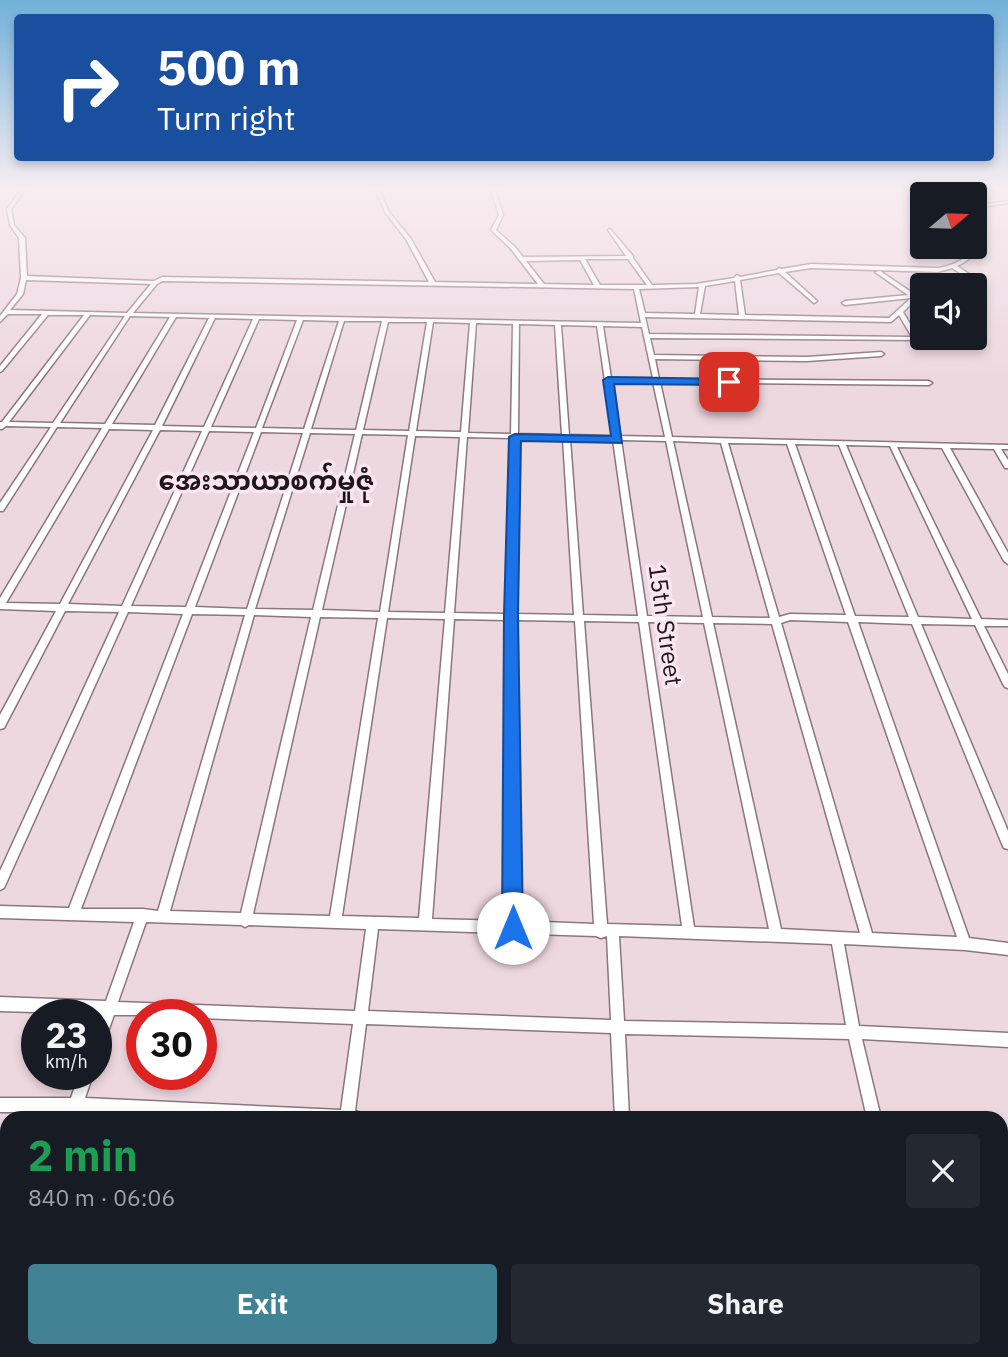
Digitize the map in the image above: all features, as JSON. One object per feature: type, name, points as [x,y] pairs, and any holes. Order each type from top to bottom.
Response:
[{"type":"street","points":[[0,320],[20,294],[24,278],[23,250]]},
{"type":"street","points":[[414,250],[433,284]]},
{"type":"street","points":[[513,250],[543,286]]},
{"type":"street","points":[[626,250],[651,287]]},
{"type":"street","points":[[522,259],[631,257]]},
{"type":"street","points":[[582,258],[598,287]]},
{"type":"street","points":[[24,278],[155,282],[174,279],[651,287],[702,285],[811,266],[938,270],[954,267],[966,259]]},
{"type":"street","points":[[954,267],[964,273]]},
{"type":"street","points":[[779,270],[814,301]]},
{"type":"street","points":[[876,270],[910,291]]},
{"type":"street","points":[[737,277],[742,318]]},
{"type":"street","points":[[0,509],[129,314],[155,282]]},
{"type":"street","points":[[697,317],[702,285]]},
{"type":"street","points":[[636,287],[776,935]]},
{"type":"street","points":[[845,303],[910,297]]},
{"type":"street","points":[[0,305],[9,309],[47,312],[600,324],[697,317],[891,320],[910,304]]},
{"type":"street","points":[[0,370],[47,312]]},
{"type":"street","points":[[646,335],[916,339],[900,312]]},
{"type":"street","points":[[1,426],[89,313]]},
{"type":"street","points":[[174,315],[0,605],[383,615],[776,621],[790,617],[1008,623]]},
{"type":"street","points":[[0,725],[158,428],[213,316]]},
{"type":"street","points":[[0,884],[257,317]]},
{"type":"street","points":[[73,914],[301,318]]},
{"type":"street","points":[[162,917],[250,612],[342,319]]},
{"type":"street","points":[[245,921],[385,320]]},
{"type":"street","points":[[335,921],[430,321]]},
{"type":"street","points":[[425,925],[473,321]]},
{"type":"street","points":[[513,928],[511,615],[516,322]]},
{"type":"street","points":[[558,323],[580,618],[617,1027],[622,1111]]},
{"type":"street","name":"15th Street","points":[[600,324],[689,932]]},
{"type":"street","points":[[651,357],[807,359],[881,354]]},
{"type":"street","points":[[608,380],[929,383]]},
{"type":"street","points":[[1,426],[1008,447]]},
{"type":"street","points":[[724,442],[868,940]]},
{"type":"street","points":[[791,444],[965,944]]},
{"type":"street","points":[[842,445],[1008,844]]},
{"type":"street","points":[[893,446],[1008,684]]},
{"type":"street","points":[[945,446],[1008,561]]},
{"type":"street","points":[[996,447],[1008,466]]},
{"type":"street","points":[[0,912],[776,935],[965,944],[1008,949]]},
{"type":"street","points":[[112,1001],[142,915]]},
{"type":"street","points":[[348,1111],[373,923]]},
{"type":"street","points":[[838,938],[854,1032],[872,1111]]},
{"type":"street","points":[[0,1004],[21,1005]]},
{"type":"street","points":[[112,1007],[617,1027],[854,1032],[1008,1040]]},
{"type":"street","points":[[74,1111],[81,1090]]},
{"type":"street","points":[[0,1104],[65,1111]]},
{"type":"district","name":"အေးသာယာစက်မှုဇုံ","points":[[266,481]]},
{"type":"route","points":[[513,928],[511,615],[515,437],[617,440],[608,380],[729,382]]}]
